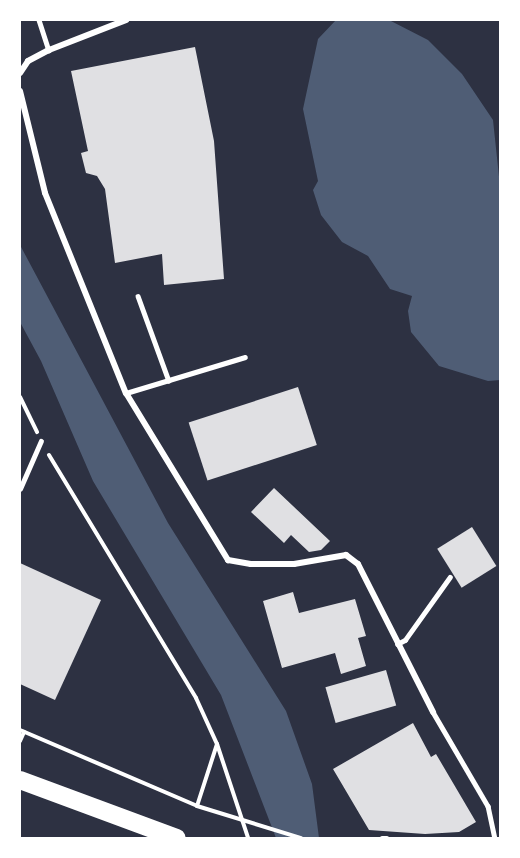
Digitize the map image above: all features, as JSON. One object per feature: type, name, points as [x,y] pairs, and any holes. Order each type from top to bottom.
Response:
[{"type":"highway","points":[[27,783],[177,838]]},
{"type":"street","points":[[20,73],[28,61],[49,50],[126,20]]},
{"type":"street","points":[[20,92],[45,193],[126,393],[228,560],[251,564],[294,564],[346,555],[358,564],[396,645],[433,712]]},
{"type":"lane","points":[[39,20],[49,50]]},
{"type":"lane","points":[[138,296],[169,381]]},
{"type":"lane","points":[[126,393],[245,357]]},
{"type":"lane","points":[[20,489],[41,441]]},
{"type":"lane","points":[[396,645],[405,640],[450,577]]},
{"type":"lane","points":[[433,712],[488,806],[495,838]]},
{"type":"lane","points":[[382,838],[387,838]]},
{"type":"path","points":[[20,397],[41,441],[196,698],[217,744],[248,838]]},
{"type":"path","points":[[20,741],[22,731],[197,806],[301,838]]},
{"type":"path","points":[[197,806],[217,744]]},
{"type":"water","points":[[336,20],[389,20],[428,40],[462,74],[493,120],[500,186],[500,380],[488,381],[439,366],[411,332],[408,311],[412,296],[390,289],[368,256],[342,242],[321,215],[313,190],[318,181],[303,109],[318,39]]},
{"type":"water","points":[[20,245],[168,523],[286,711],[312,784],[319,838],[276,838],[221,695],[93,481],[41,361],[20,322]]},
{"type":"building","points":[[195,47],[214,141],[224,279],[164,285],[162,254],[115,263],[105,189],[97,176],[86,173],[81,153],[88,151],[71,71]]},
{"type":"building","points":[[298,387],[317,445],[207,481],[189,423]]},
{"type":"building","points":[[274,488],[330,541],[321,550],[309,552],[291,535],[284,543],[251,512]]},
{"type":"building","points":[[472,527],[496,566],[462,588],[437,549]]},
{"type":"building","points":[[20,563],[101,600],[55,700],[20,684]]},
{"type":"building","points":[[293,592],[299,613],[355,599],[366,636],[358,638],[366,666],[341,674],[335,653],[282,668],[263,601]]},
{"type":"building","points":[[386,670],[396,706],[336,723],[325,687]]},
{"type":"building","points":[[413,723],[431,757],[436,754],[476,822],[459,832],[425,834],[369,830],[333,769]]}]
